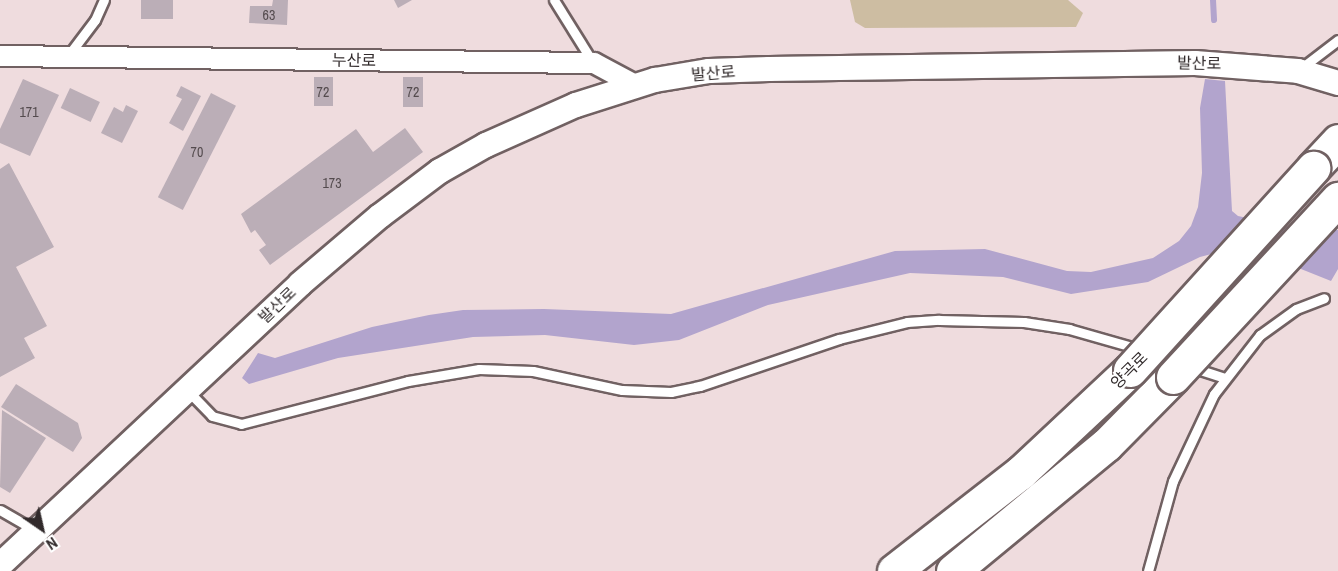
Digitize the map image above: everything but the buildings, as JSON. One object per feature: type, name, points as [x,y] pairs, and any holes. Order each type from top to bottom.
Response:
[{"type":"highway","name":"양곡로","points":[[894,571],[1020,473],[1130,370],[1338,141]]},
{"type":"highway","points":[[953,571],[1106,445],[1168,364],[1338,199]]},
{"type":"street","name":"누산로","points":[[0,56],[594,63],[635,85]]},
{"type":"street","name":"발산로","points":[[0,565],[189,392],[300,284],[440,171],[506,136],[635,85],[709,71],[979,64],[1195,63],[1298,71],[1338,83]]},
{"type":"lane","points":[[67,57],[95,20],[104,0]]},
{"type":"lane","points":[[554,0],[594,63]]},
{"type":"lane","points":[[1298,71],[1338,40]]},
{"type":"lane","points":[[1148,571],[1173,481],[1190,439],[1225,378],[1260,335],[1278,319],[1324,298]]},
{"type":"lane","points":[[189,392],[212,416],[241,424],[428,376],[479,369],[533,371],[622,390],[671,392],[700,386],[838,339],[907,322],[939,320],[1024,322],[1069,329],[1168,364],[1225,378]]},
{"type":"lane","points":[[0,510],[36,532]]},
{"type":"shaded area","points":[[850,0],[1068,0],[1083,13],[1076,27],[865,28],[855,22]]},
{"type":"shaded area","points":[[1205,79],[1225,81],[1232,211],[1238,216],[1289,227],[1338,230],[1338,269],[1331,281],[1291,265],[1219,252],[1200,257],[1148,282],[1071,294],[1003,277],[910,273],[768,305],[679,340],[634,345],[545,335],[473,337],[338,358],[249,384],[242,378],[258,353],[275,358],[372,327],[429,315],[463,310],[544,309],[671,314],[895,251],[985,249],[1067,271],[1091,272],[1153,258],[1179,241],[1191,226],[1198,207],[1202,173],[1200,108]]},
{"type":"waterway","points":[[1213,0],[1214,20]]}]
